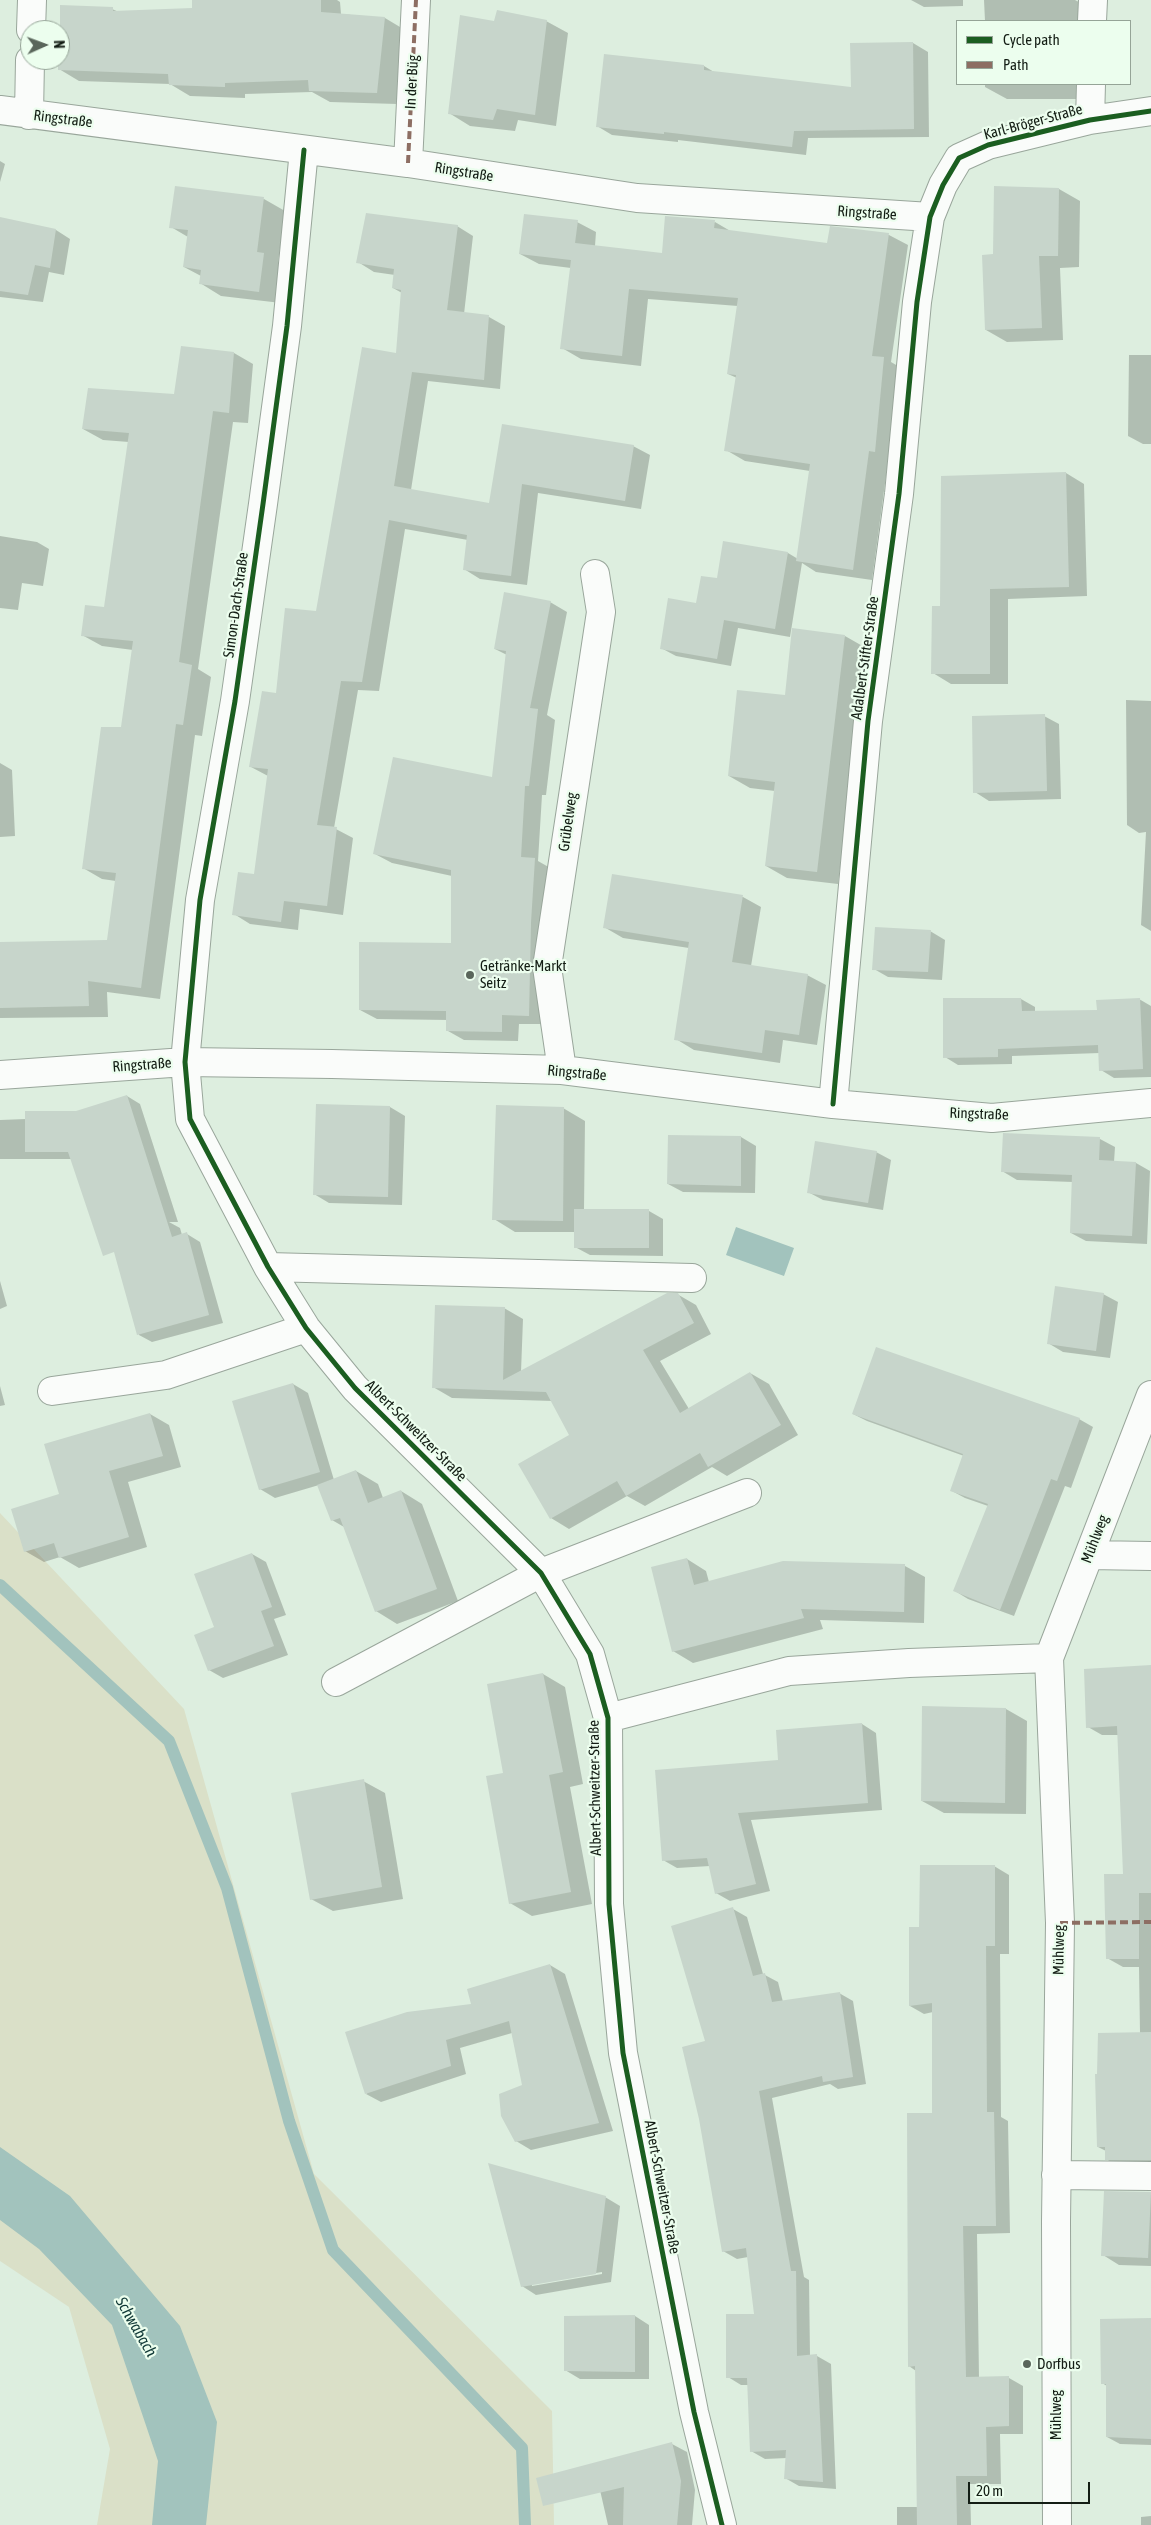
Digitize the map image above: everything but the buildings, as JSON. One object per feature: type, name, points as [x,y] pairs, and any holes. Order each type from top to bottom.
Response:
[{"type":"street","points":[[31,20],[32,0]]},
{"type":"street","name":"In der Büg","points":[[408,163],[416,0]]},
{"type":"street","points":[[1092,20],[1093,0]]},
{"type":"street","points":[[29,114],[30,70]]},
{"type":"street","name":"Karl-Bröger-Straße","points":[[1090,120],[1091,85]]},
{"type":"street","name":"Ringstraße","points":[[0,110],[408,163],[637,198],[930,217]]},
{"type":"street","name":"Karl-Bröger-Straße","points":[[930,217],[943,185],[960,158],[988,145],[1090,120],[1151,111]]},
{"type":"street","name":"Simon-Dach-Straße","points":[[185,1062],[200,900],[235,701],[263,504],[287,326],[304,150]]},
{"type":"street","name":"Adalbert-Stifter-Straße","points":[[834,1104],[868,721],[899,494],[917,302],[930,217]]},
{"type":"street","name":"Grübelweg","points":[[562,1070],[547,967],[601,612],[595,574]]},
{"type":"street","name":"Ringstraße","points":[[0,1075],[185,1062],[562,1070],[834,1104],[992,1118],[1151,1103]]},
{"type":"street","name":"Albert-Schweitzer-Straße","points":[[185,1062],[190,1119],[268,1267],[306,1328],[355,1388],[541,1573],[590,1654],[608,1718],[609,1904],[623,2053],[694,2412],[722,2525]]},
{"type":"street","points":[[268,1267],[692,1278]]},
{"type":"street","points":[[52,1391],[166,1376],[306,1328]]},
{"type":"street","name":"Mühlweg","points":[[1057,2525],[1056,2175],[1060,1923],[1049,1658],[1151,1395]]},
{"type":"street","points":[[336,1682],[541,1573],[747,1492]]},
{"type":"street","points":[[1089,1555],[1151,1556]]},
{"type":"street","name":"Albert-Schweitzer-Straße","points":[[608,1718],[789,1671],[909,1663],[1049,1658]]},
{"type":"street","points":[[1056,2175],[1151,2176]]},
{"type":"green space","points":[[0,1513],[184,1709],[314,2174],[552,2411],[554,2525],[97,2525],[110,2449],[69,2307],[0,2261]]},
{"type":"water","points":[[736,1227],[794,1248],[784,1276],[726,1255]]},
{"type":"water","name":"Schwabach","points":[[0,2147],[70,2196],[180,2326],[217,2422],[206,2525],[152,2525],[158,2461],[112,2325],[39,2249],[0,2220]]},
{"type":"waterway","points":[[0,1585],[169,1741],[227,1888],[289,2121],[333,2250],[522,2448],[525,2525]]},
{"type":"marked path","points":[[408,163],[416,0]]},
{"type":"marked path","points":[[1060,1923],[1151,1922]]},
{"type":"cycle path","points":[[833,1104],[868,721],[899,494],[917,302],[930,217],[943,185],[959,158],[988,145],[1090,120],[1151,111]]},
{"type":"cycle path","points":[[304,150],[287,326],[263,504],[235,701],[200,900],[185,1062],[190,1119],[268,1267],[306,1328],[355,1388],[541,1573],[590,1654],[608,1718],[609,1904],[623,2053],[694,2412],[722,2525]]},
{"type":"place","name":"Getränke-Markt Seitz","points":[[470,975]]},
{"type":"place","name":"Dorfbus","points":[[1027,2364]]}]
